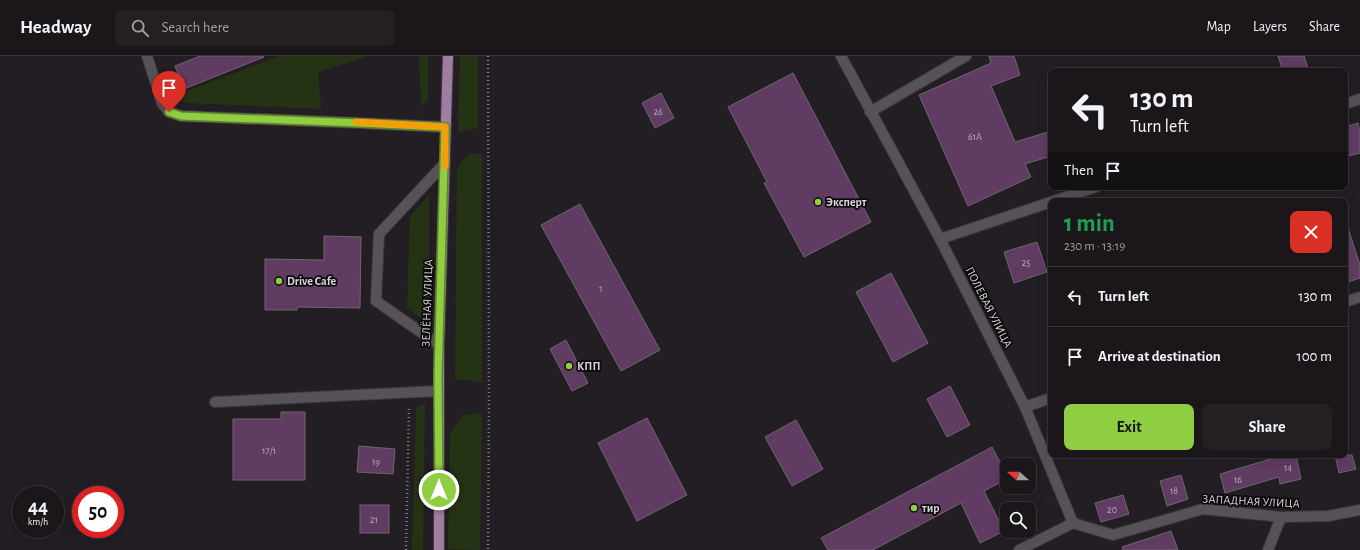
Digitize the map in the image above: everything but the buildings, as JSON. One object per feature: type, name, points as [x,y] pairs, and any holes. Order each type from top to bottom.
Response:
[{"type":"main road","name":"ЗЕЛЁНАЯ УЛИЦА","points":[[439,550],[438,391],[448,56]]},
{"type":"street","points":[[147,56],[162,103],[169,112],[181,116],[445,127]]},
{"type":"street","name":"ПОЛЕВАЯ УЛИЦА","points":[[841,56],[940,239],[1025,407],[1073,523]]},
{"type":"street","points":[[870,112],[966,56]]},
{"type":"street","points":[[1348,103],[1360,99]]},
{"type":"street","points":[[439,345],[376,301],[379,234],[445,163]]},
{"type":"street","points":[[1061,198],[1087,190]]},
{"type":"street","points":[[940,239],[1048,202]]},
{"type":"street","points":[[1348,301],[1360,297]]},
{"type":"street","points":[[215,402],[438,391]]},
{"type":"street","points":[[1025,407],[1048,399]]},
{"type":"street","name":"ЗАПАДНАЯ УЛИЦА","points":[[1073,523],[1113,535],[1203,509],[1281,517],[1328,516],[1360,510]]},
{"type":"street","points":[[1268,550],[1281,517]]},
{"type":"street","points":[[1019,550],[1073,523]]},
{"type":"path","points":[[488,56],[488,550]]},
{"type":"path","points":[[406,550],[409,393]]},
{"type":"green space","points":[[280,56],[369,56],[318,72],[321,109],[186,103],[176,95]]},
{"type":"green space","points":[[419,56],[428,56],[428,101],[421,106]]},
{"type":"green space","points":[[460,56],[478,56],[478,128],[458,132]]},
{"type":"green space","points":[[469,154],[482,154],[482,382],[455,379],[457,168]]},
{"type":"green space","points":[[429,195],[429,324],[407,308],[410,217]]},
{"type":"green space","points":[[425,403],[423,550],[412,550],[416,408]]},
{"type":"green space","points":[[482,413],[480,550],[448,549],[450,433],[463,415]]},
{"type":"slow traffic","points":[[356,122],[445,127],[445,166]]},
{"type":"place","name":"Эксперт","points":[[818,202]]},
{"type":"place","name":"Drive Cafe","points":[[279,281]]},
{"type":"place","name":"КПП","points":[[569,366]]},
{"type":"place","name":"тир","points":[[914,508]]},
{"type":"route","points":[[169,112],[181,116],[445,127],[438,376],[439,490]]}]
